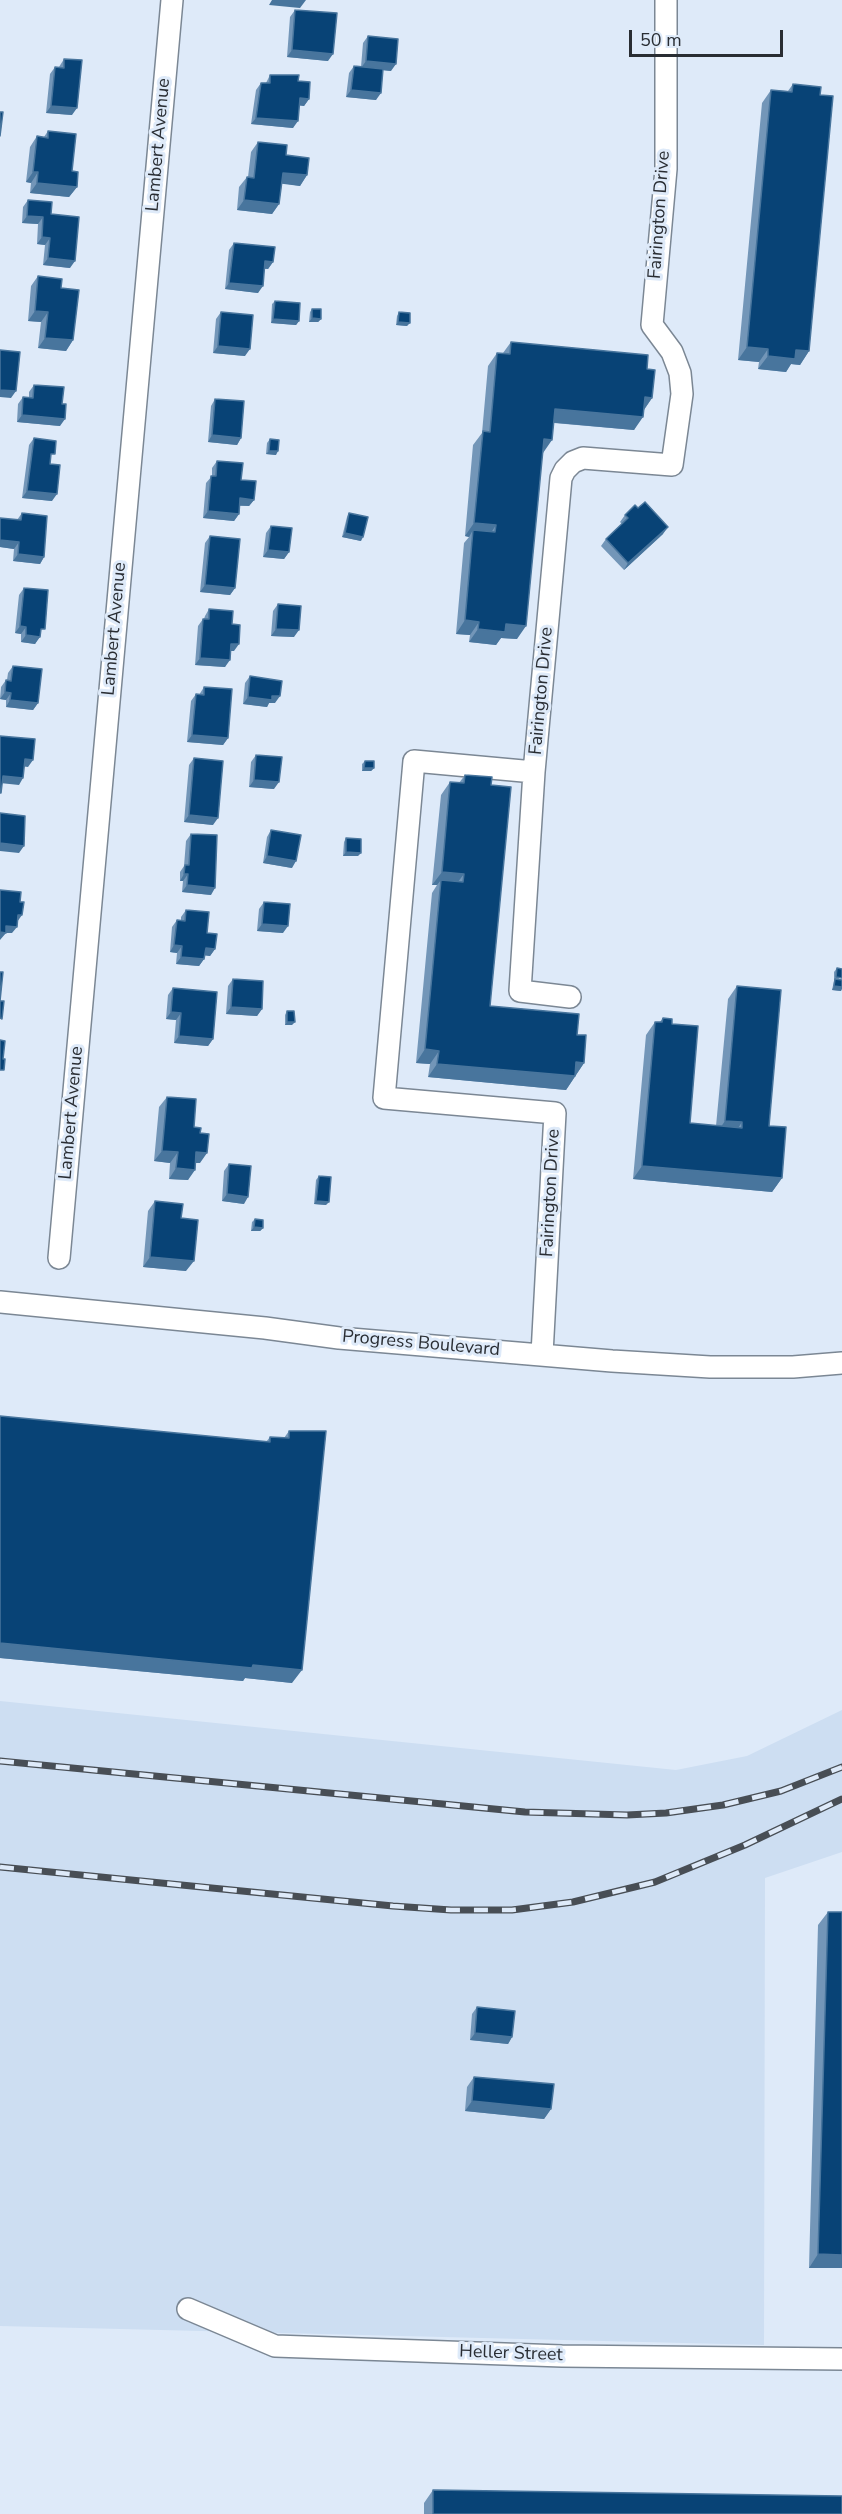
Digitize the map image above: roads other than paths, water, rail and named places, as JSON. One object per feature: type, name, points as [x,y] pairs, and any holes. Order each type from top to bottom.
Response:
[{"type":"street","name":"Lambert Avenue","points":[[59,1258],[172,0]]},
{"type":"street","name":"Fairington Drive","points":[[542,1354],[555,1113],[384,1098],[414,761],[534,772],[561,478],[573,462],[583,458],[672,465],[682,394],[680,373],[672,352],[652,325],[666,169],[666,0]]},
{"type":"street","points":[[534,772],[520,991],[570,998]]},
{"type":"street","name":"Progress Boulevard","points":[[0,1302],[264,1328],[339,1338],[710,1367],[793,1367],[842,1363]]},
{"type":"street","name":"Heller Street","points":[[188,2309],[275,2346],[562,2356],[842,2359]]},
{"type":"railway","points":[[0,1761],[525,1812],[627,1815],[666,1813],[723,1805],[781,1791],[842,1767]]},
{"type":"railway","points":[[0,1867],[393,1906],[451,1910],[512,1910],[573,1902],[655,1882],[745,1845],[842,1799]]}]
